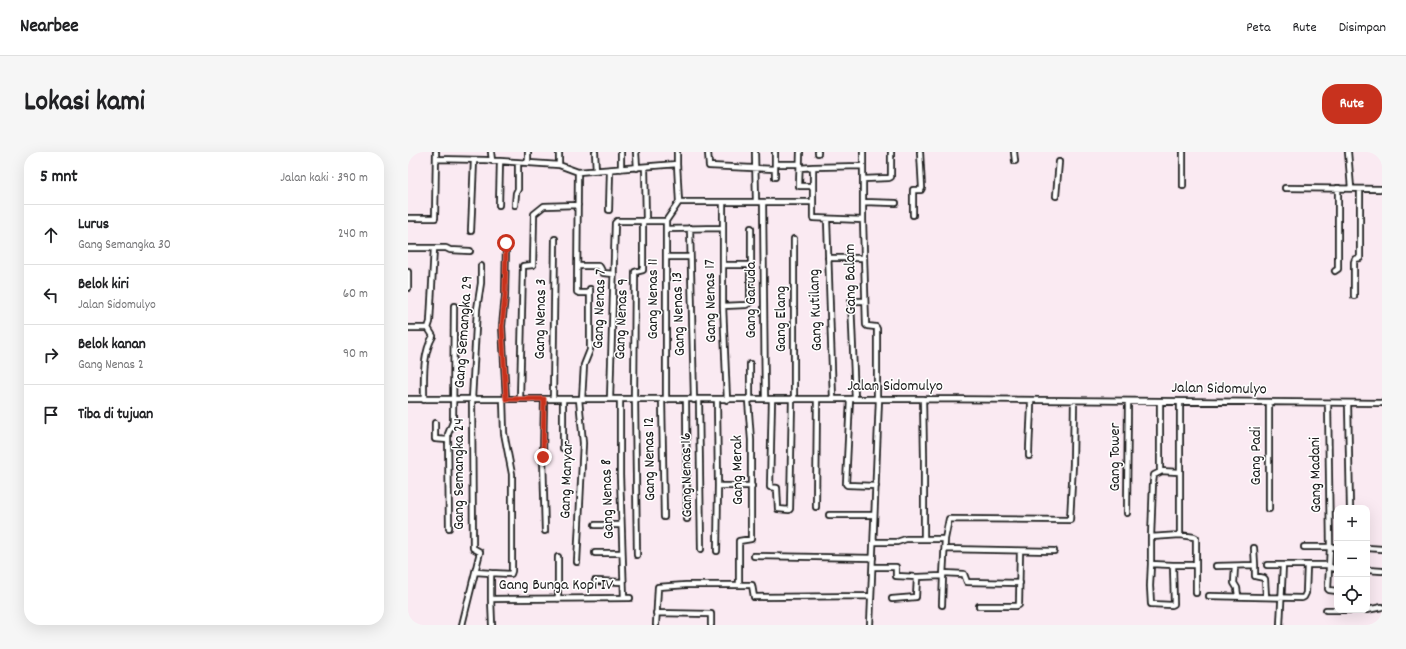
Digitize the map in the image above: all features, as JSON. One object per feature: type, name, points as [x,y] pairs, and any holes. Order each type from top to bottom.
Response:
[{"type":"street","points":[[408,218],[435,218],[436,152]]},
{"type":"street","points":[[492,152],[492,161]]},
{"type":"street","points":[[528,152],[528,164]]},
{"type":"street","points":[[559,152],[559,165]]},
{"type":"street","points":[[595,152],[596,171]]},
{"type":"street","points":[[621,152],[621,169]]},
{"type":"street","points":[[636,152],[637,168]]},
{"type":"street","points":[[645,167],[645,221],[666,221],[680,202],[677,152]]},
{"type":"street","points":[[708,152],[709,166],[755,168],[775,166],[863,166]]},
{"type":"street","points":[[755,152],[756,202]]},
{"type":"street","points":[[774,152],[776,177]]},
{"type":"street","points":[[800,152],[799,186],[813,186]]},
{"type":"street","name":"Gang Balam","points":[[863,152],[866,326],[876,327],[877,329],[878,399]]},
{"type":"street","points":[[863,179],[891,177],[890,152]]},
{"type":"street","points":[[913,215],[913,190],[922,190],[920,152]]},
{"type":"street","points":[[1014,152],[1015,161]]},
{"type":"street","points":[[1183,152],[1183,186]]},
{"type":"street","points":[[1348,152],[1350,188]]},
{"type":"street","points":[[436,159],[559,165],[578,172],[678,164]]},
{"type":"street","points":[[471,231],[474,160]]},
{"type":"street","points":[[499,205],[500,162]]},
{"type":"street","points":[[1056,196],[1059,162]]},
{"type":"street","points":[[515,205],[516,193],[518,189],[518,163]]},
{"type":"street","points":[[813,167],[812,218],[827,220],[863,220]]},
{"type":"street","points":[[609,210],[610,170]]},
{"type":"street","points":[[578,172],[578,266],[598,266],[603,273],[614,274]]},
{"type":"street","points":[[1285,188],[1382,189]]},
{"type":"street","points":[[1335,271],[1338,269],[1338,188]]},
{"type":"street","points":[[1354,296],[1354,262],[1355,259],[1360,258],[1360,189]]},
{"type":"street","points":[[680,202],[813,202]]},
{"type":"street","name":"Gang Nenas 17","points":[[723,202],[722,228],[727,400]]},
{"type":"street","name":"Gang Garuda","points":[[764,202],[765,399]]},
{"type":"street","points":[[863,202],[896,203]]},
{"type":"street","points":[[520,399],[523,266],[533,265],[534,214],[544,206],[578,205]]},
{"type":"street","name":"Gang Kutilang","points":[[827,220],[833,399]]},
{"type":"street","name":"Gang Nenas 7","points":[[610,399],[615,223],[617,221],[645,221]]},
{"type":"street","name":"Gang Nenas 9","points":[[634,399],[635,272],[643,270],[645,221]]},
{"type":"street","name":"Gang Nenas 11","points":[[664,400],[666,221]]},
{"type":"street","name":"Gang Nenas 13","points":[[690,228],[694,400]]},
{"type":"street","points":[[666,229],[722,228]]},
{"type":"street","points":[[724,306],[746,305],[750,303],[751,228]]},
{"type":"street","name":"Gang Nenas 3","points":[[553,399],[555,239]]},
{"type":"street","name":"Gang Elang","points":[[772,399],[770,487],[777,488],[778,509],[790,510],[793,399],[794,239]]},
{"type":"street","points":[[462,625],[474,572],[511,574],[512,572],[512,474],[504,433],[502,326],[505,296],[506,243]]},
{"type":"street","points":[[408,248],[434,248],[470,251]]},
{"type":"street","points":[[424,400],[426,353],[431,332],[430,322],[434,248]]},
{"type":"street","points":[[666,257],[690,257]]},
{"type":"street","points":[[828,258],[864,258]]},
{"type":"street","points":[[723,265],[750,266]]},
{"type":"street","name":"Gang Semangka 29","points":[[472,399],[481,266]]},
{"type":"street","name":"Gang Manyar","points":[[577,562],[583,443],[581,399],[584,365],[590,350],[590,291],[577,292],[578,266]]},
{"type":"street","points":[[408,272],[408,288]]},
{"type":"street","points":[[865,301],[851,301],[852,399],[846,484],[876,486]]},
{"type":"street","points":[[450,528],[448,434],[453,422],[454,306]]},
{"type":"street","points":[[408,328],[431,332]]},
{"type":"street","name":"Gang Merak","points":[[739,585],[739,541],[751,539],[752,486],[749,400],[750,364]]},
{"type":"street","name":"Jalan Sidomulyo","points":[[408,399],[923,399],[1382,403]]},
{"type":"street","name":"Gang Semangka 24","points":[[472,399],[473,549],[480,552],[474,572]]},
{"type":"street","points":[[544,399],[543,457],[545,531]]},
{"type":"street","points":[[562,399],[562,448]]},
{"type":"street","name":"Gang Nenas 8","points":[[620,399],[623,598]]},
{"type":"street","points":[[634,399],[638,555]]},
{"type":"street","points":[[816,507],[817,399]]},
{"type":"street","points":[[870,625],[878,399]]},
{"type":"street","points":[[923,399],[924,539]]},
{"type":"street","name":"Gang Nenas 12","points":[[664,400],[664,517]]},
{"type":"street","points":[[686,400],[687,519]]},
{"type":"street","name":"Gang Nenas 16","points":[[699,400],[701,549]]},
{"type":"street","points":[[717,400],[717,551]]},
{"type":"street","points":[[1029,456],[1031,401]]},
{"type":"street","points":[[942,605],[945,539],[949,519],[1070,519],[1074,401]]},
{"type":"street","name":"Gang Tower","points":[[1127,513],[1128,401]]},
{"type":"street","points":[[1160,402],[1160,472]]},
{"type":"street","points":[[1180,402],[1180,535]]},
{"type":"street","name":"Gang Padi","points":[[1269,402],[1269,509]]},
{"type":"street","name":"Gang Madani","points":[[1328,403],[1330,547],[1328,590],[1334,590]]},
{"type":"street","points":[[1348,403],[1350,505]]},
{"type":"street","points":[[435,423],[435,439],[448,440]]},
{"type":"street","points":[[1173,565],[1174,604],[1170,606],[1151,604],[1150,586],[1154,475],[1160,472],[1179,472]]},
{"type":"street","points":[[718,486],[752,486]]},
{"type":"street","points":[[829,515],[873,516]]},
{"type":"street","points":[[595,525],[621,525]]},
{"type":"street","points":[[1152,536],[1180,535],[1193,536],[1196,538],[1196,593]]},
{"type":"street","points":[[874,542],[897,542],[906,539],[945,539]]},
{"type":"street","points":[[1304,547],[1334,547]]},
{"type":"street","points":[[1254,548],[1255,576],[1265,579],[1266,597]]},
{"type":"street","points":[[1370,548],[1382,549]]},
{"type":"street","points":[[945,549],[1054,551]]},
{"type":"street","points":[[979,606],[1018,606],[1020,551]]},
{"type":"street","points":[[595,552],[622,553]]},
{"type":"street","points":[[754,556],[873,558]]},
{"type":"street","points":[[558,557],[558,599]]},
{"type":"street","points":[[1151,564],[1196,565]]},
{"type":"street","points":[[1216,566],[1254,565]]},
{"type":"street","points":[[1267,565],[1329,565],[1334,568]]},
{"type":"street","points":[[1280,625],[1283,565]]},
{"type":"street","points":[[1209,596],[1281,598],[1304,597],[1306,593],[1307,565]]},
{"type":"street","points":[[1234,566],[1234,583],[1237,588],[1238,596]]},
{"type":"street","points":[[873,567],[896,567],[896,576],[917,577],[943,574],[964,574],[967,582],[1020,583]]},
{"type":"street","points":[[1370,570],[1382,571]]},
{"type":"street","points":[[491,573],[490,599],[492,625]]},
{"type":"street","points":[[892,600],[916,597],[917,577]]},
{"type":"street","points":[[595,581],[623,582]]},
{"type":"street","points":[[656,625],[658,586],[752,586],[754,597],[870,596]]},
{"type":"street","name":"Gang Bunga Kopi IV","points":[[490,599],[630,598]]},
{"type":"street","points":[[1370,610],[1382,608]]},
{"type":"street","points":[[1326,610],[1334,610]]},
{"type":"street","points":[[656,614],[711,614],[711,625]]},
{"type":"route","points":[[506,243],[505,296],[502,315],[506,399],[544,399],[543,457]]}]
